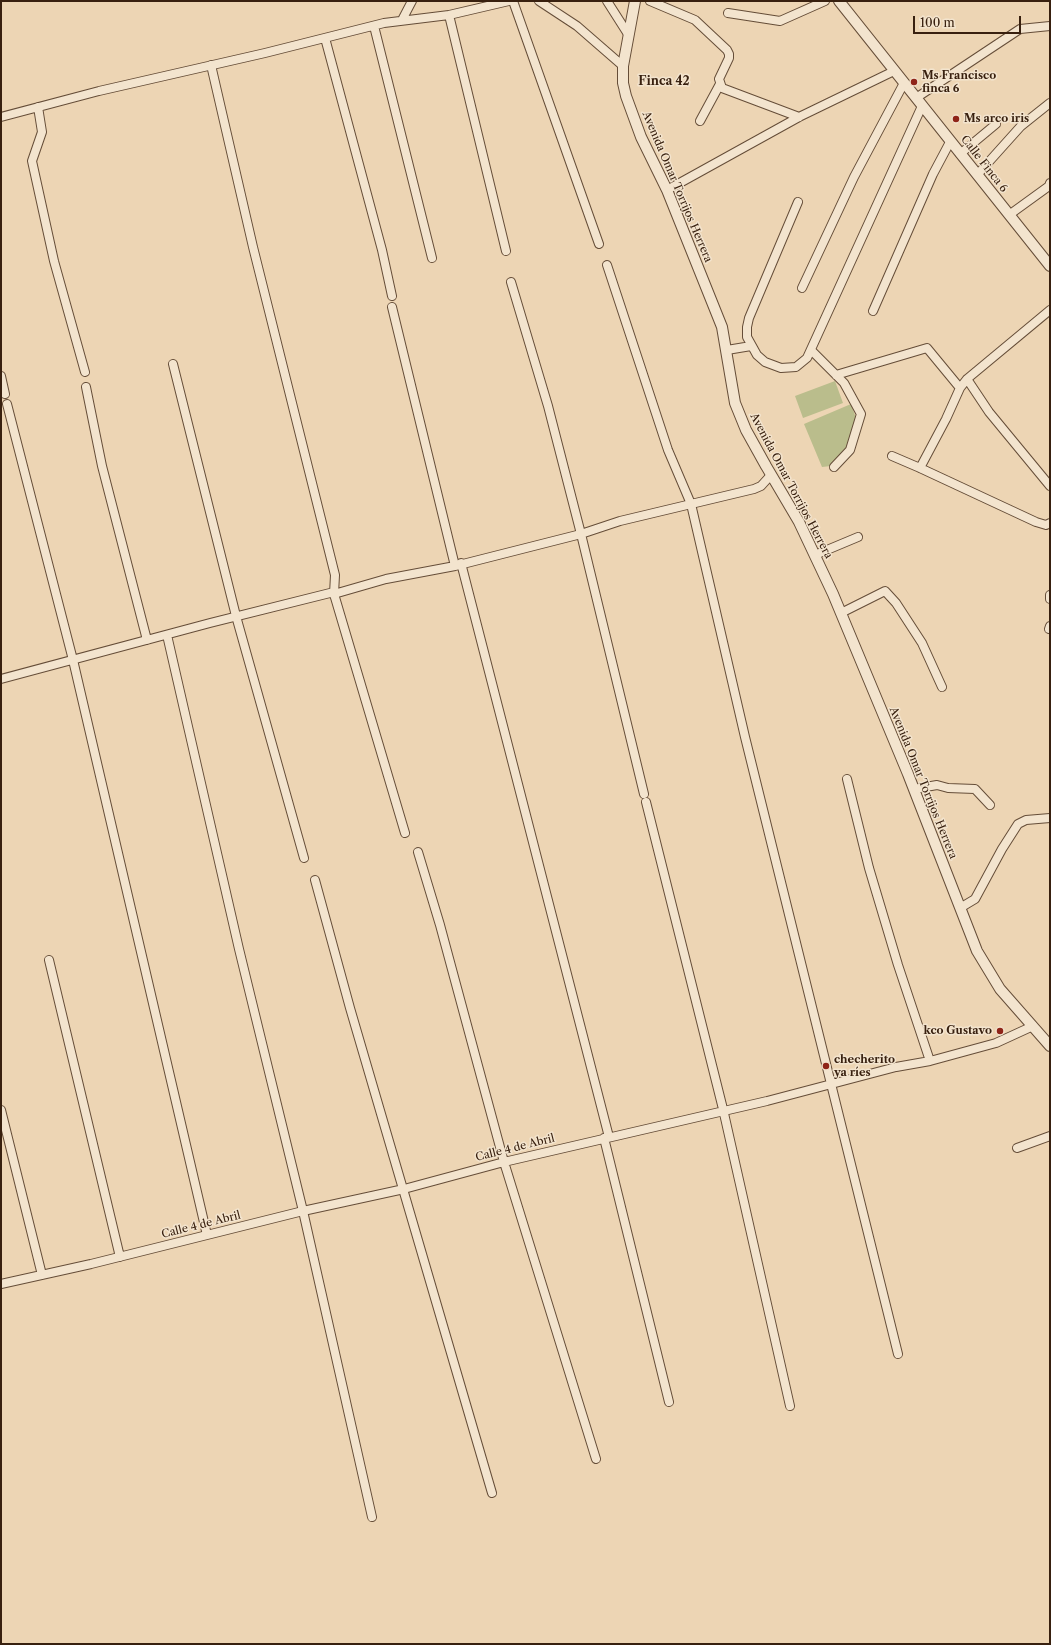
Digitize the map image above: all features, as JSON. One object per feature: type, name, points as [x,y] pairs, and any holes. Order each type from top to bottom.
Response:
[{"type":"street","points":[[402,20],[412,1]]},
{"type":"street","points":[[1,117],[104,90],[374,26],[402,20],[449,15],[509,1]]},
{"type":"street","points":[[513,1],[600,244]]},
{"type":"street","points":[[539,1],[578,26],[623,66]]},
{"type":"street","points":[[607,1],[628,34]]},
{"type":"street","name":"Avenida Omar Torrijos Herrera","points":[[635,1],[623,66],[623,83],[626,96],[641,137],[667,190],[722,326],[735,403],[746,430],[799,522],[841,613],[914,789],[977,951],[988,972],[1000,989],[1050,1046]]},
{"type":"street","points":[[650,1],[695,20],[727,50],[729,54],[729,58],[720,74],[720,84],[700,121]]},
{"type":"street","points":[[728,12],[780,21],[825,1]]},
{"type":"street","name":"Calle Finca 6","points":[[839,1],[1050,266]]},
{"type":"street","points":[[449,15],[506,252]]},
{"type":"street","points":[[374,26],[432,258]]},
{"type":"street","points":[[798,202],[749,318],[747,337],[751,346],[765,362],[781,368],[796,367],[803,364],[811,350],[919,102],[1020,29],[1050,26]]},
{"type":"street","points":[[325,38],[382,250],[392,296]]},
{"type":"street","points":[[211,65],[253,247],[333,567],[334,594],[405,833]]},
{"type":"street","points":[[667,190],[799,117],[894,71]]},
{"type":"street","points":[[802,288],[854,177],[904,83]]},
{"type":"street","points":[[720,84],[725,91],[799,117]]},
{"type":"street","points":[[977,175],[1022,126],[1050,103]]},
{"type":"street","points":[[38,107],[42,132],[32,161],[54,261],[85,372]]},
{"type":"street","points":[[960,154],[996,124]]},
{"type":"street","points":[[873,311],[932,174],[950,142]]},
{"type":"street","points":[[1009,215],[1049,186],[1050,183]]},
{"type":"street","points":[[607,265],[668,450],[691,504],[745,737],[898,1354]]},
{"type":"street","points":[[511,282],[548,406],[581,534],[723,1109],[790,1406]]},
{"type":"street","points":[[392,307],[607,1137],[669,1402]]},
{"type":"street","points":[[920,468],[946,419],[960,388],[967,379],[1050,310]]},
{"type":"street","points":[[727,350],[751,346]]},
{"type":"street","points":[[836,375],[927,348],[960,388]]},
{"type":"street","points":[[811,350],[844,383],[861,414],[850,450],[834,467]]},
{"type":"street","points":[[173,364],[236,616],[304,858]]},
{"type":"street","points":[[1,376],[5,394]]},
{"type":"street","points":[[967,379],[989,412],[1050,486]]},
{"type":"street","points":[[86,387],[102,466],[147,640]]},
{"type":"street","points":[[7,404],[73,660],[207,1235]]},
{"type":"street","points":[[892,456],[1036,522],[1046,525],[1050,523]]},
{"type":"street","points":[[1,679],[236,616],[334,592],[334,594],[386,579],[458,565],[581,534],[620,521],[754,489],[761,486],[771,475]]},
{"type":"street","points":[[815,555],[858,536]]},
{"type":"street","points":[[841,613],[885,591],[896,603],[922,643],[942,687]]},
{"type":"street","points":[[167,635],[237,941],[303,1211],[372,1517]]},
{"type":"street","points":[[847,779],[869,868],[898,965],[930,1061]]},
{"type":"street","points":[[914,789],[937,785],[948,788],[975,789],[990,805]]},
{"type":"street","points":[[960,908],[975,899],[1002,849],[1018,824],[1026,820],[1050,818]]},
{"type":"street","points":[[418,852],[440,925],[504,1162],[596,1459]]},
{"type":"street","points":[[315,880],[350,1008],[492,1493]]},
{"type":"street","points":[[49,960],[120,1257]]},
{"type":"street","name":"Calle 4 de Abril","points":[[1,1284],[120,1257],[303,1211],[404,1189],[504,1162],[723,1109],[767,1101],[896,1067],[930,1061],[996,1043],[1033,1026]]},
{"type":"street","points":[[1,1110],[42,1275]]},
{"type":"street","points":[[1017,1148],[1050,1136]]},
{"type":"green space","points":[[835,381],[843,403],[803,418],[795,396]]},
{"type":"green space","points":[[851,404],[857,421],[848,449],[831,466],[822,467],[804,424]]},
{"type":"place","name":"Ms Francisco finca 6","points":[[914,82]]},
{"type":"place","name":"Ms arco iris","points":[[956,119]]},
{"type":"place","name":"kco Gustavo","points":[[1000,1031]]},
{"type":"place","name":"checherito ya ríes","points":[[826,1066]]},
{"type":"district","name":"Finca 42","points":[[664,82]]}]
